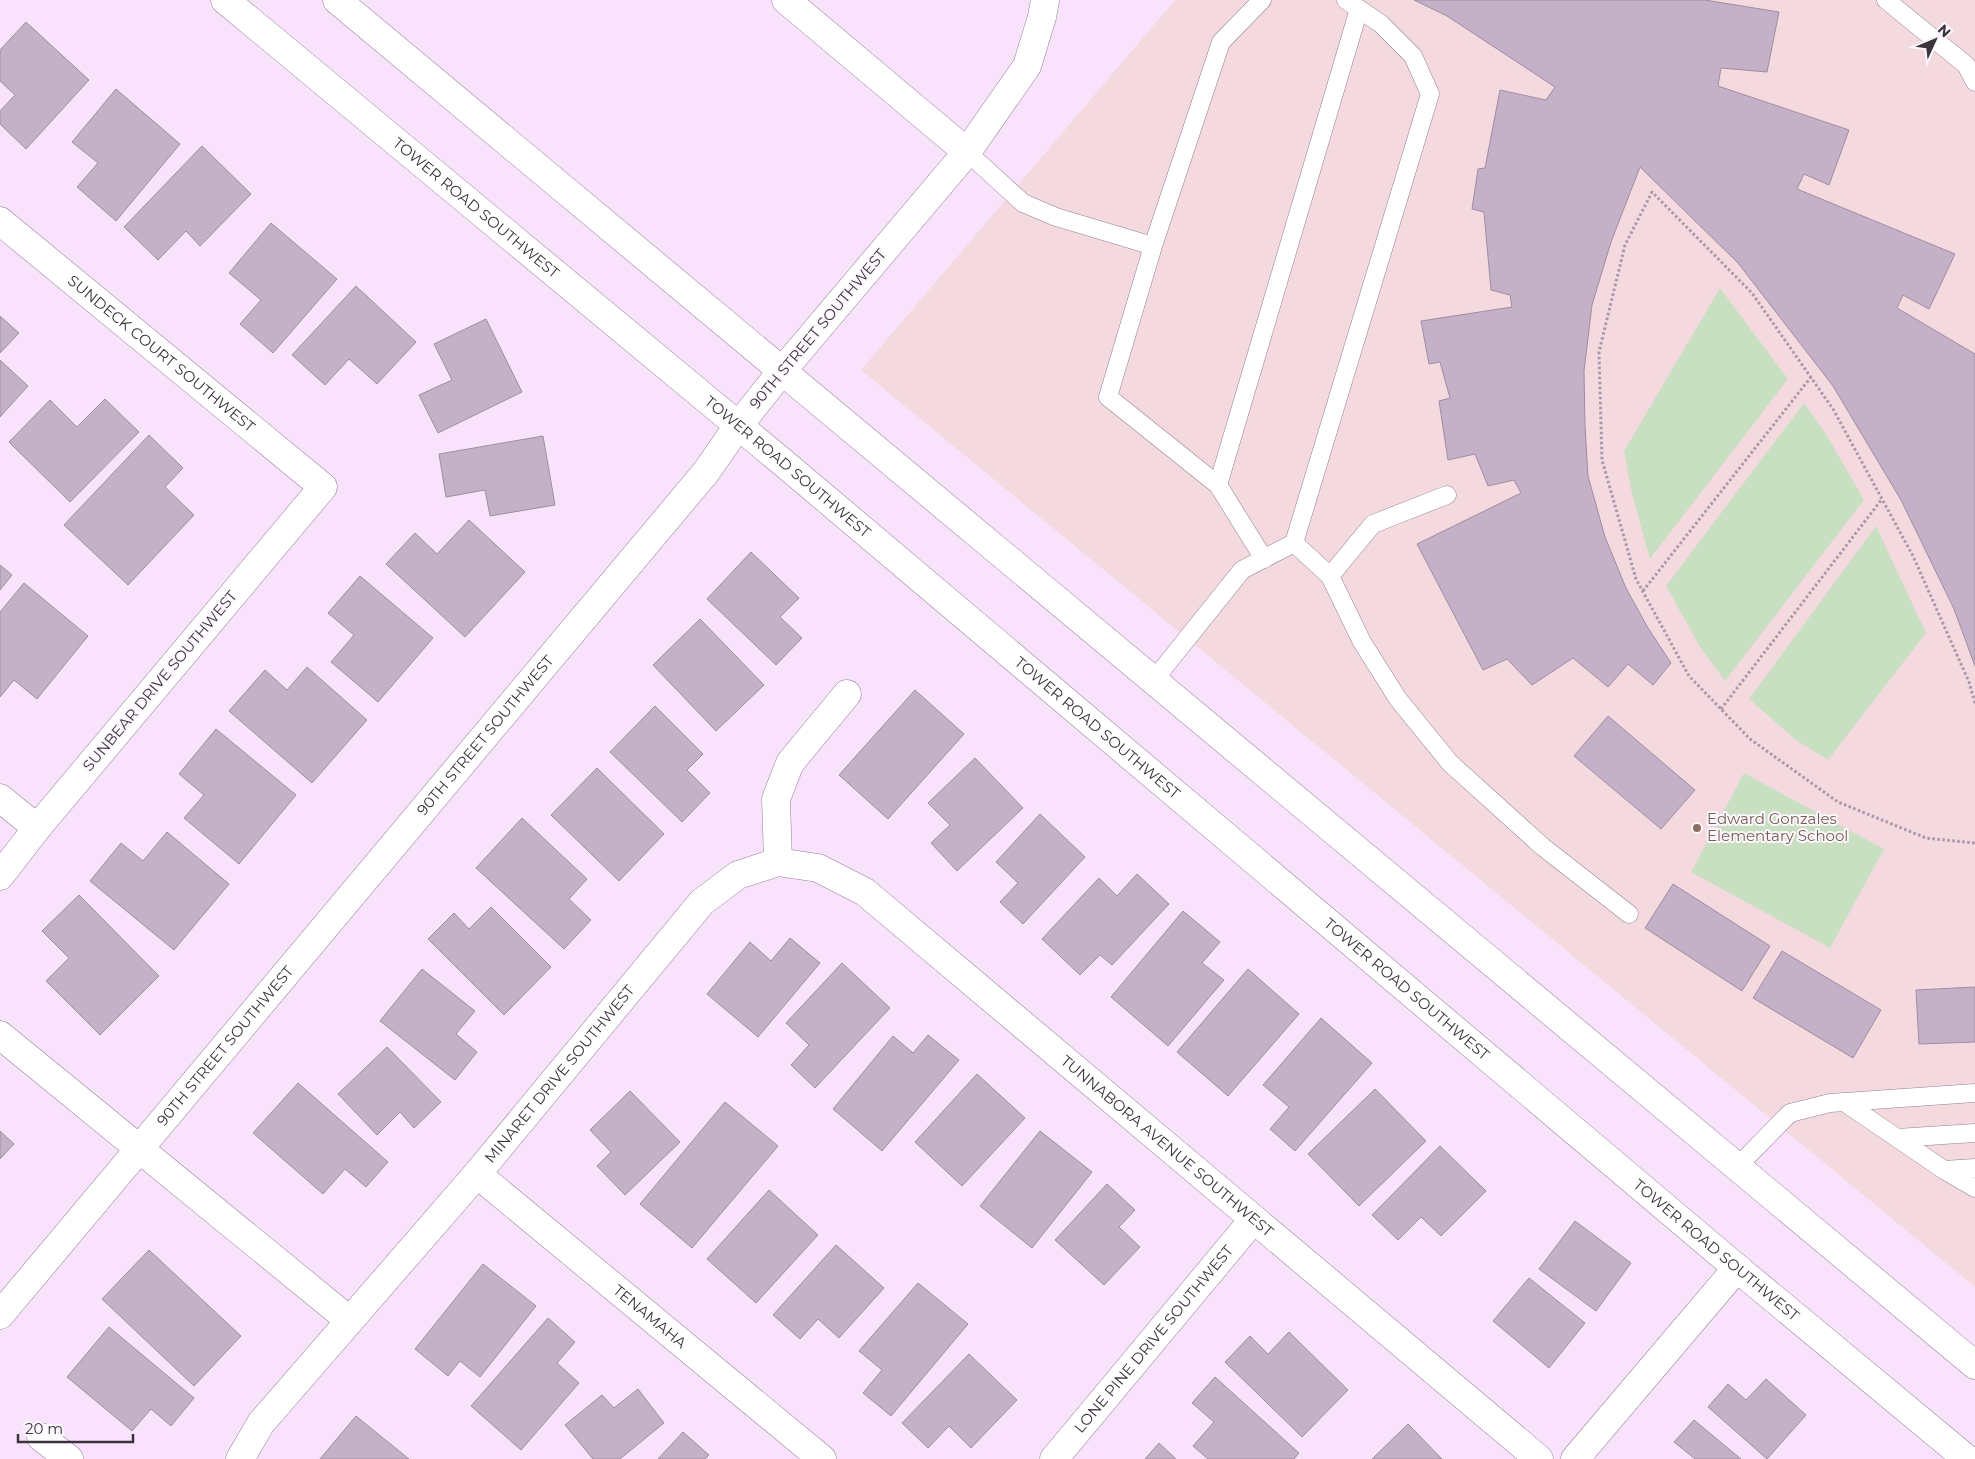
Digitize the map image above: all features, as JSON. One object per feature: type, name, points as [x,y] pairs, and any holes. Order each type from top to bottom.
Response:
[{"type":"street","name":"TOWER ROAD SOUTHWEST","points":[[225,0],[738,426],[1737,1268],[1967,1459]]},
{"type":"street","points":[[336,0],[1975,1365]]},
{"type":"street","points":[[786,0],[967,152]]},
{"type":"street","name":"90TH STREET SOUTHWEST","points":[[0,1315],[700,479],[738,426],[782,372],[967,152],[1027,66],[1045,0]]},
{"type":"street","name":"SUNDECK COURT SOUTHWEST","points":[[0,221],[323,487]]},
{"type":"street","name":"SUNBEAR DRIVE SOUTHWEST","points":[[0,876],[37,828],[323,487]]},
{"type":"street","points":[[778,862],[776,799],[790,763],[847,694]]},
{"type":"street","points":[[0,798],[37,828]]},
{"type":"street","name":"MINARET DRIVE SOUTHWEST","points":[[240,1459],[261,1423],[478,1174],[702,902],[738,874],[778,862]]},
{"type":"street","name":"TUNNABORA AVENUE SOUTHWEST","points":[[778,862],[818,868],[865,892],[1539,1459]]},
{"type":"street","points":[[0,1035],[349,1320]]},
{"type":"street","name":"TENAMAHA","points":[[478,1174],[822,1459]]},
{"type":"street","name":"LONE PINE DRIVE SOUTHWEST","points":[[1054,1459],[1253,1220]]},
{"type":"street","points":[[1575,1459],[1737,1268]]},
{"type":"street","points":[[41,1437],[69,1459]]},
{"type":"lane","points":[[1262,0],[1220,42],[1153,246],[1108,397],[1218,485],[1264,559]]},
{"type":"lane","points":[[1886,0],[1966,65],[1975,82]]},
{"type":"lane","points":[[1154,681],[1242,570],[1294,543],[1430,94],[1413,56],[1381,24],[1352,4],[1218,485]]},
{"type":"lane","points":[[967,152],[1023,202],[1056,217],[1153,246]]},
{"type":"lane","points":[[1330,576],[1372,524],[1447,495]]},
{"type":"lane","points":[[1294,543],[1330,576],[1362,642],[1398,699],[1450,763],[1543,848],[1629,914]]},
{"type":"lane","points":[[1737,1167],[1790,1113],[1844,1102],[1975,1093]]},
{"type":"lane","points":[[1844,1102],[1944,1170],[1975,1188]]},
{"type":"lane","points":[[1898,1138],[1975,1133]]},
{"type":"lane","points":[[1944,1170],[1975,1168]]},
{"type":"path","points":[[1975,704],[1969,682],[1912,556],[1833,409],[1752,293],[1652,192],[1625,245],[1599,352],[1602,460],[1636,579],[1690,676],[1750,739],[1838,802],[1926,838],[1975,843]]},
{"type":"path","points":[[1643,590],[1811,377]]},
{"type":"path","points":[[1721,709],[1882,499]]},
{"type":"shaded area","name":"Edward Gonzales Elementary School","points":[[1175,0],[1975,0],[1975,1287],[861,370]]},
{"type":"green space","points":[[1720,288],[1788,379],[1650,559],[1632,494],[1624,451]]},
{"type":"green space","points":[[1804,403],[1826,434],[1864,500],[1725,681],[1700,647],[1666,586]]},
{"type":"green space","points":[[1876,526],[1926,633],[1828,760],[1796,740],[1749,699]]},
{"type":"green space","points":[[1744,773],[1884,849],[1830,948],[1691,872]]},
{"type":"building","points":[[1414,0],[1705,0],[1779,12],[1767,72],[1721,68],[1718,86],[1849,130],[1829,185],[1804,174],[1797,189],[1955,254],[1929,309],[1903,295],[1897,308],[1975,354],[1975,666],[1954,609],[1901,500],[1833,386],[1738,263],[1640,167],[1611,242],[1592,305],[1584,371],[1588,476],[1605,537],[1626,588],[1648,628],[1671,663],[1653,685],[1628,664],[1608,687],[1573,658],[1532,685],[1507,659],[1483,670],[1417,544],[1521,493],[1514,480],[1488,486],[1475,454],[1448,460],[1439,401],[1450,398],[1440,362],[1429,364],[1421,321],[1512,307],[1510,295],[1491,290],[1484,212],[1472,209],[1478,169],[1485,168],[1500,90],[1546,100],[1555,87],[1447,16]]},
{"type":"building","points":[[26,22],[89,80],[26,149],[0,124],[0,111],[15,95],[0,81],[0,50]]},
{"type":"building","points":[[116,89],[180,144],[116,221],[77,187],[98,163],[72,142]]},
{"type":"building","points":[[202,146],[251,194],[200,246],[186,231],[158,260],[124,227]]},
{"type":"building","points":[[271,223],[337,279],[273,353],[240,324],[261,300],[229,273]]},
{"type":"building","points":[[356,286],[416,342],[377,384],[349,359],[325,385],[292,355]]},
{"type":"building","points":[[0,316],[19,333],[0,353]]},
{"type":"building","points":[[486,319],[522,392],[438,433],[419,395],[452,380],[434,344]]},
{"type":"building","points":[[0,360],[28,386],[0,417]]},
{"type":"building","points":[[105,399],[139,432],[70,502],[9,442],[50,400],[77,427]]},
{"type":"building","points":[[149,435],[183,468],[165,487],[194,515],[128,585],[64,525]]},
{"type":"building","points":[[543,436],[555,505],[490,516],[485,490],[446,497],[439,454]]},
{"type":"building","points":[[469,520],[525,572],[465,637],[386,564],[415,533],[437,554]]},
{"type":"building","points":[[751,552],[799,598],[780,617],[802,638],[776,665],[707,599]]},
{"type":"building","points":[[0,565],[12,575],[0,590]]},
{"type":"building","points":[[360,576],[433,638],[378,702],[331,662],[354,635],[328,613]]},
{"type":"building","points":[[24,583],[88,636],[37,699],[14,680],[0,697],[0,612]]},
{"type":"building","points":[[700,619],[764,685],[716,731],[653,665]]},
{"type":"building","points":[[307,667],[367,720],[312,783],[229,711],[265,670],[287,690]]},
{"type":"building","points":[[915,690],[964,734],[888,819],[839,775]]},
{"type":"building","points":[[655,706],[703,754],[687,770],[710,793],[682,822],[610,752]]},
{"type":"building","points":[[1608,716],[1695,790],[1661,829],[1574,756]]},
{"type":"building","points":[[216,729],[296,795],[239,864],[184,818],[204,795],[179,774]]},
{"type":"building","points":[[975,758],[1023,808],[957,871],[931,843],[950,825],[928,803]]},
{"type":"building","points":[[597,768],[664,834],[619,881],[551,815]]},
{"type":"building","points":[[1040,814],[1085,857],[1023,924],[1000,902],[1018,883],[996,862]]},
{"type":"building","points":[[522,818],[587,879],[569,899],[591,920],[564,949],[476,868]]},
{"type":"building","points":[[167,832],[229,884],[174,950],[90,881],[121,843],[143,861]]},
{"type":"building","points":[[1137,874],[1169,904],[1112,965],[1100,955],[1080,975],[1042,939],[1099,878],[1117,896]]},
{"type":"building","points":[[1673,884],[1770,946],[1742,991],[1645,928]]},
{"type":"building","points":[[79,895],[159,976],[100,1035],[46,981],[69,958],[42,931]]},
{"type":"building","points":[[491,907],[551,967],[504,1015],[428,939],[454,913],[469,929]]},
{"type":"building","points":[[1183,911],[1220,942],[1202,963],[1224,980],[1168,1046],[1111,997]]},
{"type":"building","points":[[790,938],[820,963],[758,1037],[707,994],[750,942],[771,961]]},
{"type":"building","points":[[1782,951],[1881,1010],[1853,1058],[1753,998]]},
{"type":"building","points":[[842,963],[890,1008],[815,1088],[791,1065],[809,1045],[786,1023]]},
{"type":"building","points":[[422,969],[475,1011],[456,1034],[477,1052],[455,1080],[380,1021]]},
{"type":"building","points":[[1248,969],[1299,1014],[1228,1096],[1177,1052]]},
{"type":"building","points":[[1975,987],[1975,1042],[1919,1044],[1916,990]]},
{"type":"building","points":[[1321,1018],[1372,1063],[1295,1151],[1270,1129],[1289,1107],[1263,1085]]},
{"type":"building","points":[[928,1035],[959,1060],[882,1151],[833,1109],[893,1036],[913,1053]]},
{"type":"building","points":[[387,1047],[441,1102],[414,1128],[400,1112],[377,1135],[338,1094]]},
{"type":"building","points":[[977,1074],[1025,1118],[962,1186],[915,1142]]},
{"type":"building","points":[[298,1083],[388,1162],[366,1187],[345,1169],[323,1194],[253,1133]]},
{"type":"building","points":[[1375,1089],[1426,1141],[1359,1206],[1308,1154]]},
{"type":"building","points":[[630,1091],[680,1142],[625,1195],[597,1166],[611,1152],[590,1130]]},
{"type":"building","points":[[725,1102],[778,1146],[692,1248],[640,1204]]},
{"type":"building","points":[[0,1131],[14,1144],[0,1159]]},
{"type":"building","points":[[1040,1131],[1092,1172],[1032,1248],[980,1206]]},
{"type":"building","points":[[1440,1146],[1486,1191],[1441,1236],[1421,1217],[1398,1240],[1372,1215]]},
{"type":"building","points":[[1107,1184],[1135,1210],[1119,1227],[1140,1247],[1104,1285],[1055,1240]]},
{"type":"building","points":[[769,1190],[818,1235],[756,1303],[707,1259]]},
{"type":"building","points":[[1575,1221],[1631,1263],[1596,1311],[1539,1269]]},
{"type":"building","points":[[836,1245],[884,1288],[839,1338],[818,1319],[800,1339],[773,1315]]},
{"type":"building","points":[[149,1250],[241,1336],[194,1386],[102,1299]]},
{"type":"building","points":[[483,1264],[536,1306],[480,1377],[460,1361],[448,1376],[415,1349]]},
{"type":"building","points":[[1529,1278],[1585,1323],[1549,1368],[1493,1321]]},
{"type":"building","points":[[918,1283],[968,1324],[891,1416],[863,1393],[882,1370],[859,1351]]},
{"type":"building","points":[[548,1318],[575,1342],[557,1363],[579,1383],[521,1450],[471,1406]]},
{"type":"building","points":[[109,1327],[194,1398],[171,1426],[151,1409],[132,1431],[67,1377]]},
{"type":"building","points":[[1289,1332],[1348,1390],[1302,1437],[1225,1362],[1250,1336],[1268,1354]]},
{"type":"building","points":[[969,1354],[1017,1400],[971,1448],[949,1426],[928,1448],[902,1423]]},
{"type":"building","points":[[1215,1377],[1299,1453],[1294,1459],[1208,1459],[1193,1446],[1214,1422],[1192,1403]]},
{"type":"building","points":[[1766,1379],[1806,1415],[1767,1459],[1708,1407],[1728,1384],[1746,1400]]},
{"type":"building","points":[[638,1389],[664,1423],[620,1459],[593,1459],[565,1425],[602,1395],[614,1408]]},
{"type":"building","points":[[356,1416],[409,1459],[320,1459]]},
{"type":"building","points":[[1694,1420],[1741,1459],[1695,1459],[1674,1442]]},
{"type":"building","points":[[1408,1424],[1442,1459],[1372,1459]]},
{"type":"building","points":[[683,1432],[709,1455],[705,1459],[658,1459]]},
{"type":"building","points":[[1159,1443],[1176,1459],[1145,1459]]},
{"type":"place","name":"Edward Gonzales Elementary School","points":[[1697,828]]}]
